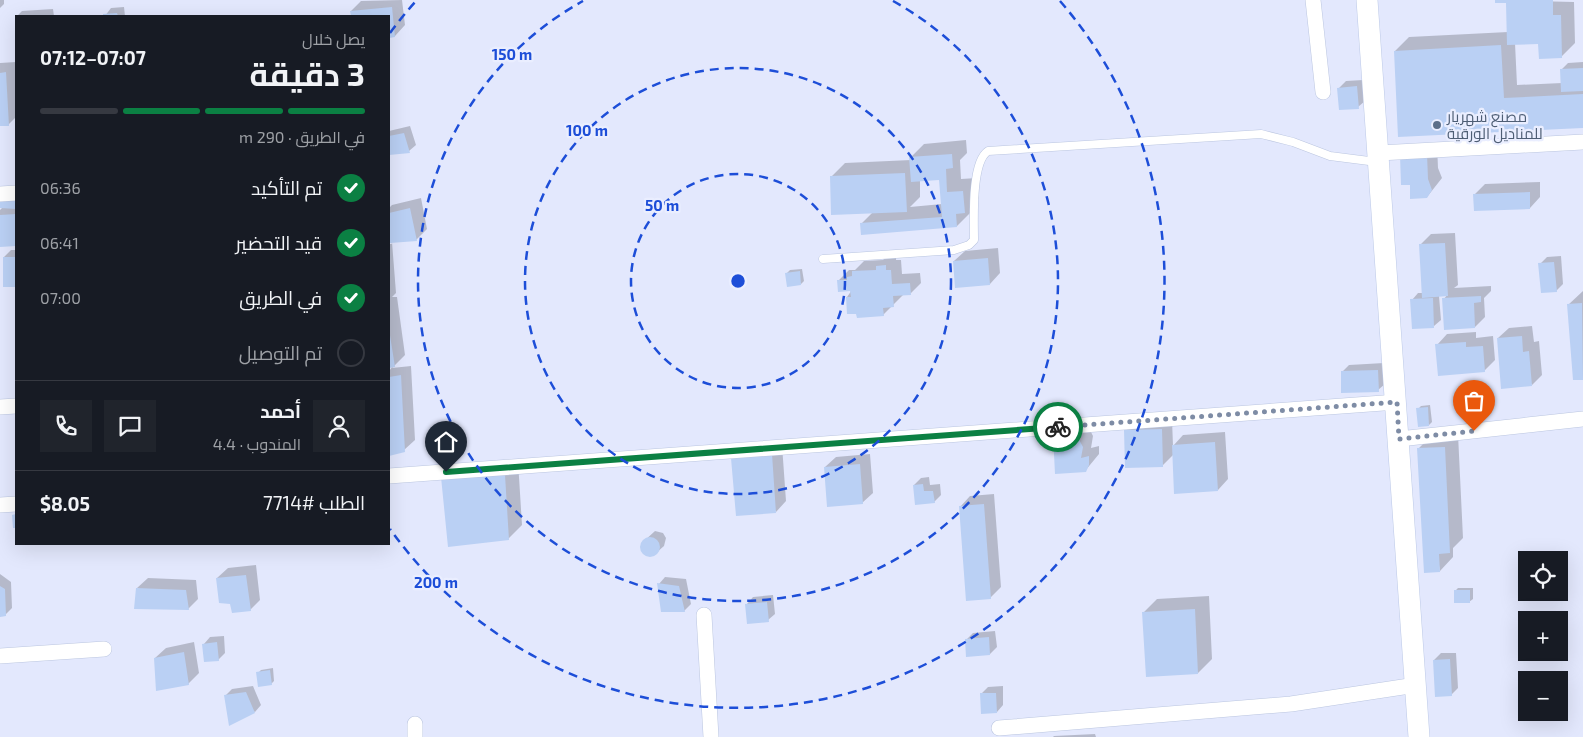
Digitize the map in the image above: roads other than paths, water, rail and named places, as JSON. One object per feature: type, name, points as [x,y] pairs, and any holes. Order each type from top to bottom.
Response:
[{"type":"main road","points":[[1367,0],[1397,402],[1419,737]]},
{"type":"street","points":[[1313,0],[1323,92]]},
{"type":"street","points":[[1379,158],[1583,142]]},
{"type":"street","points":[[0,194],[15,193]]},
{"type":"street","points":[[390,476],[1397,402]]},
{"type":"street","points":[[0,407],[15,406]]},
{"type":"street","points":[[1399,439],[1583,419]]},
{"type":"street","points":[[0,505],[15,504]]},
{"type":"street","points":[[704,615],[711,737]]},
{"type":"street","points":[[0,656],[104,649]]},
{"type":"street","points":[[999,728],[1291,704],[1416,685]]},
{"type":"lane","points":[[823,259],[954,250],[969,245],[974,240],[980,158],[988,151],[1261,134],[1293,142],[1343,159],[1379,158]]},
{"type":"place","name":"مصنع شهريار للمناديل الورقية","points":[[1437,125]]}]
